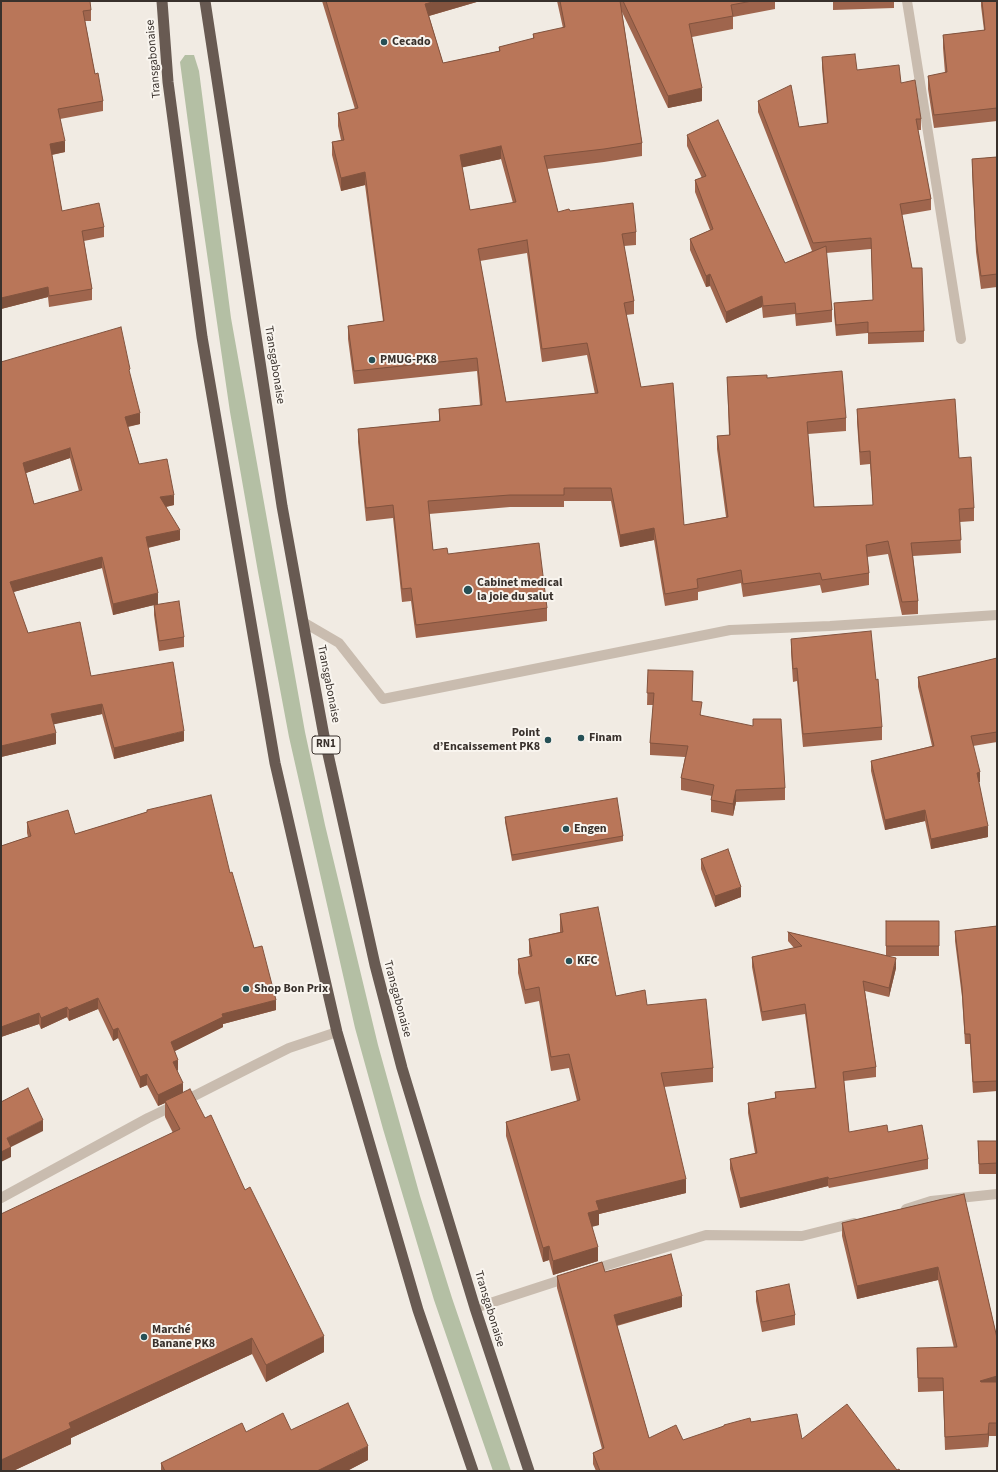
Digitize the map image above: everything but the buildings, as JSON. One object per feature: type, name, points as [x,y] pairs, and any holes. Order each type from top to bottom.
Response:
[{"type":"highway","name":"Transgabonaise","points":[[162,1],[168,82],[202,337],[275,763],[336,1032],[418,1310],[473,1471]]},
{"type":"highway","name":"Transgabonaise","points":[[205,1],[207,24],[282,506],[302,622],[326,744],[375,966],[402,1068],[475,1308],[529,1471]]},
{"type":"highway","points":[[207,24],[209,1]]},
{"type":"street","points":[[907,1],[961,339]]},
{"type":"street","points":[[302,622],[339,643],[383,699],[730,630],[830,626],[997,615]]},
{"type":"street","points":[[1,1198],[148,1118],[255,1064],[289,1048],[336,1032]]},
{"type":"street","points":[[898,1212],[931,1200],[997,1194]]},
{"type":"street","points":[[475,1308],[581,1273],[706,1235],[802,1236],[862,1221]]},
{"type":"green space","points":[[185,55],[194,55],[199,71],[231,318],[305,732],[325,825],[378,1045],[420,1196],[452,1298],[511,1471],[493,1471],[434,1300],[383,1129],[355,1028],[289,737],[230,412],[180,62]]},
{"type":"place","name":"Cecado","points":[[384,42]]},
{"type":"place","name":"PMUG-PK8","points":[[372,360]]},
{"type":"place","name":"Cabinet medical la joie du salut","points":[[468,590]]},
{"type":"place","name":"Finam","points":[[581,738]]},
{"type":"place","name":"Point d’Encaissement PK8","points":[[548,740]]},
{"type":"place","name":"Engen","points":[[566,829]]},
{"type":"place","name":"KFC","points":[[569,961]]},
{"type":"place","name":"Shop Bon Prix","points":[[246,989]]},
{"type":"place","name":"Marché Banane PK8","points":[[144,1337]]}]
